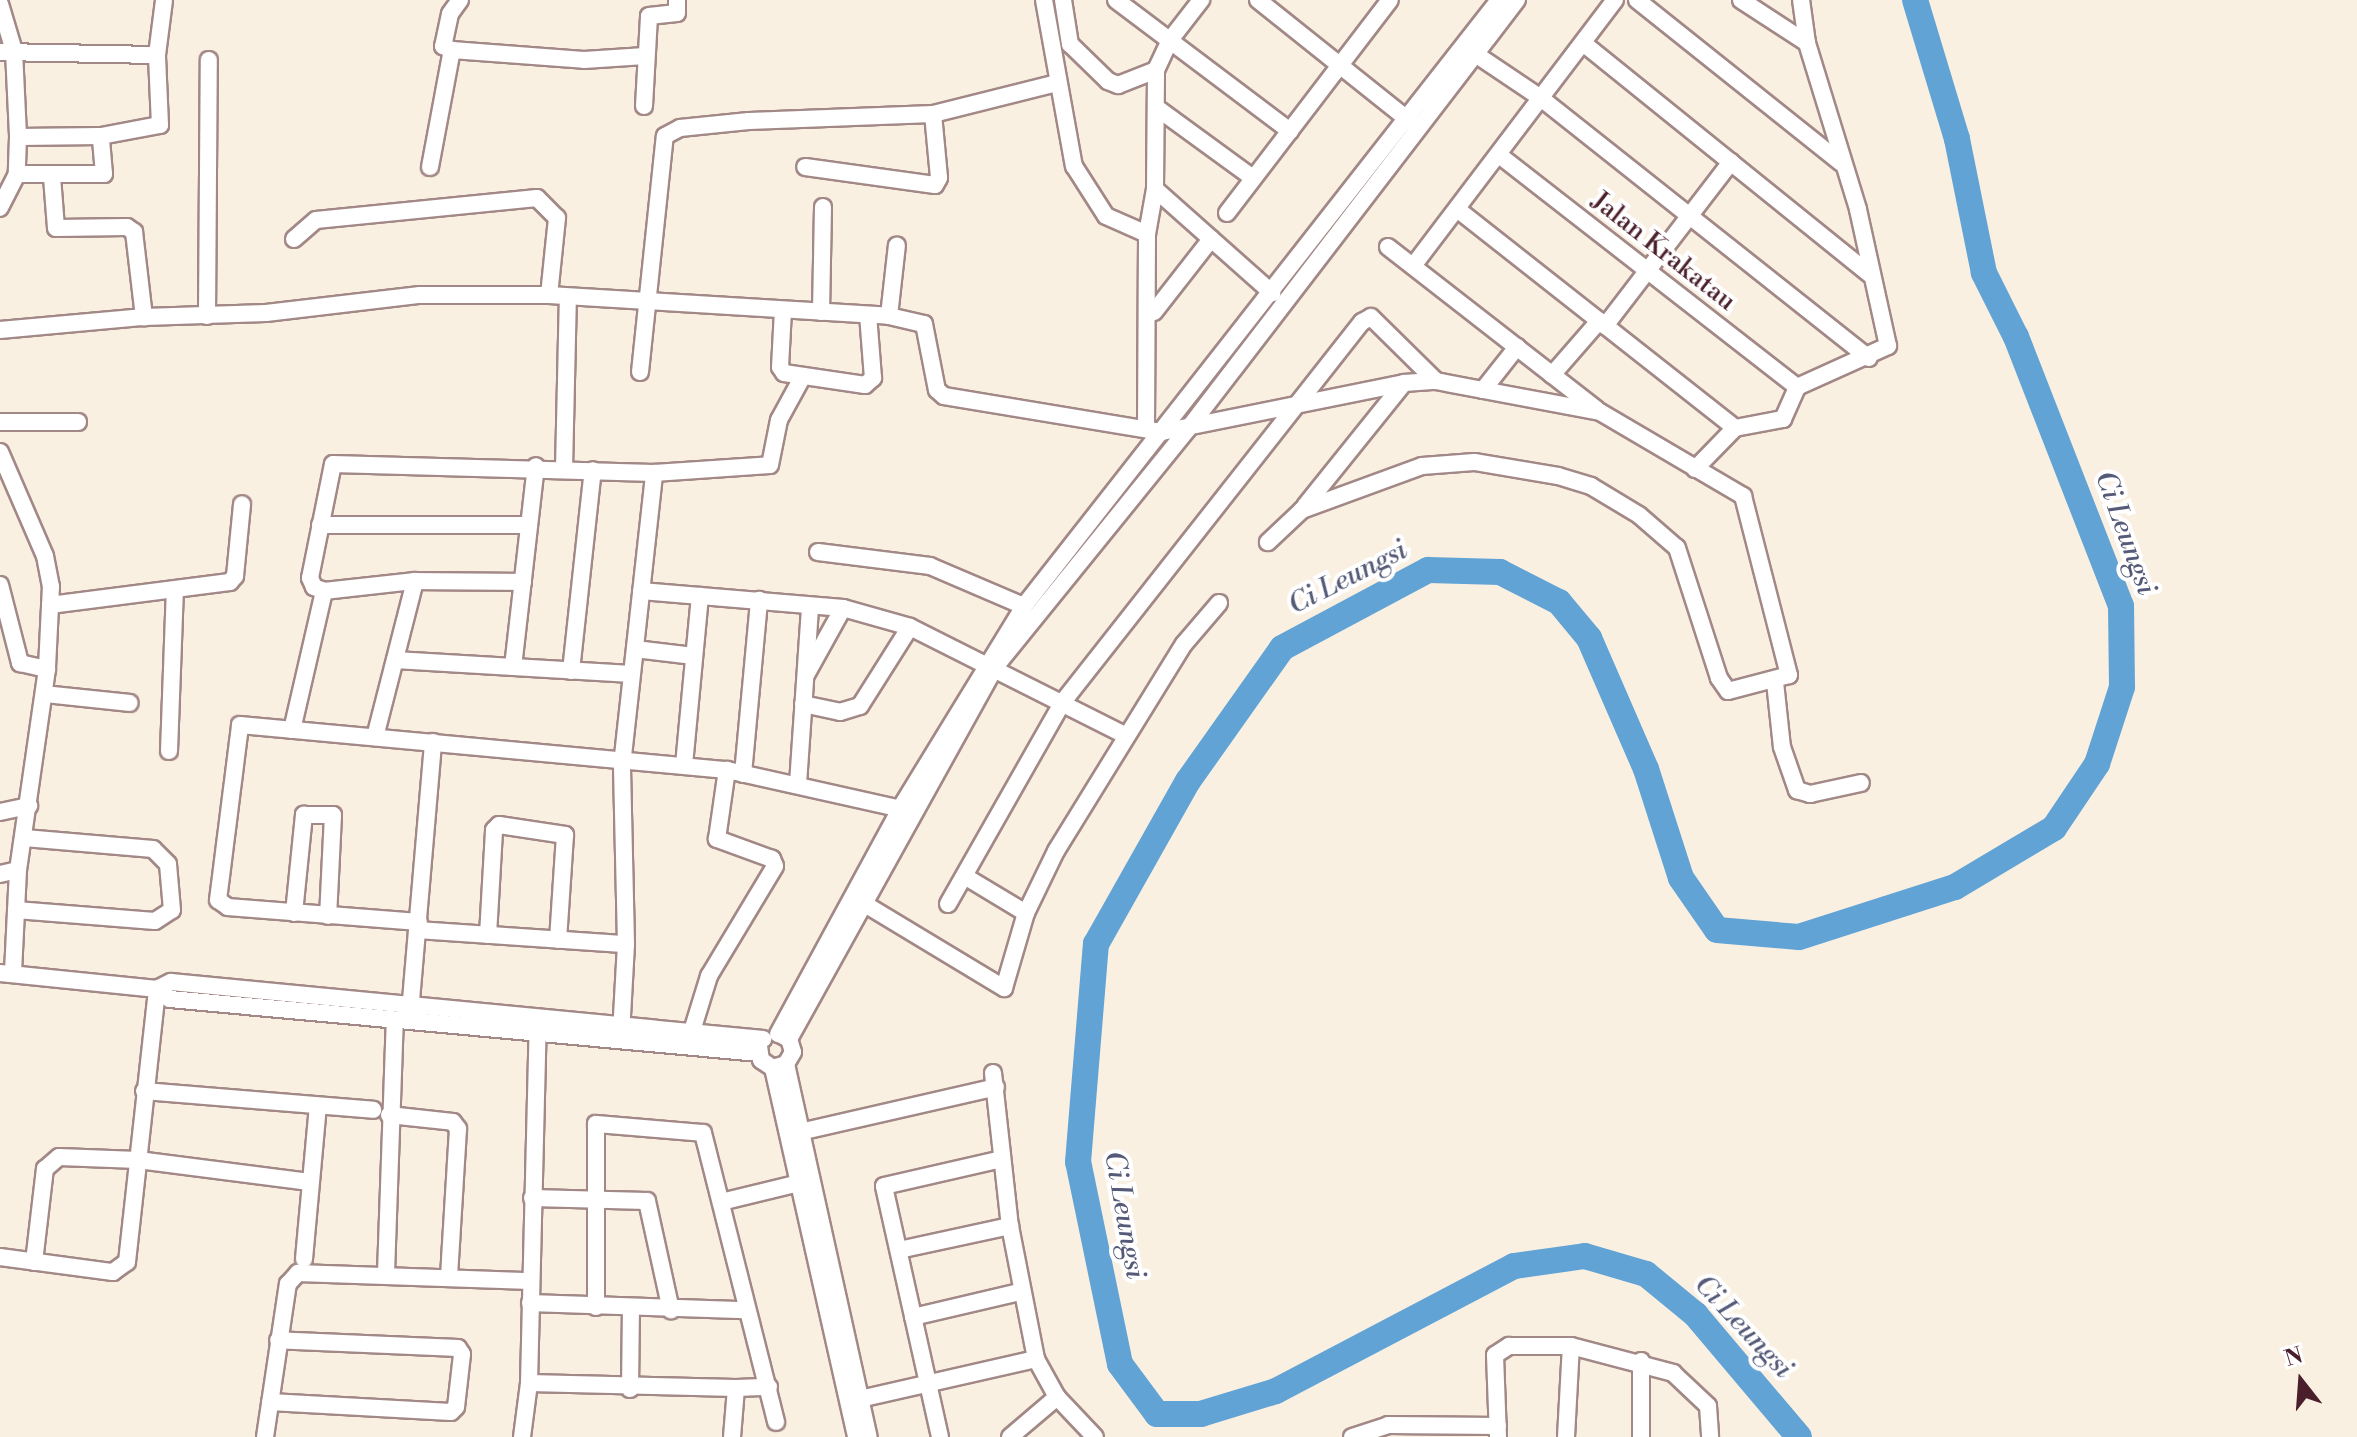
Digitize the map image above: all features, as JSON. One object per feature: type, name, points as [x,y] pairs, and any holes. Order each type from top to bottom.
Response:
[{"type":"street","points":[[18,137],[101,136],[160,125],[157,55],[164,0]]},
{"type":"street","points":[[460,0],[450,14],[443,46],[452,50],[584,60],[645,56]]},
{"type":"street","points":[[644,106],[649,16],[677,13],[677,0]]},
{"type":"street","points":[[1044,0],[1074,166],[1096,205],[1106,216],[1147,234]]},
{"type":"street","points":[[1063,0],[1070,44],[1108,81],[1118,85],[1156,70]]},
{"type":"street","points":[[1116,0],[1290,131]]},
{"type":"street","points":[[1154,430],[1147,234],[1155,189],[1156,70],[1170,40],[1201,0]]},
{"type":"street","points":[[1258,0],[1414,125]]},
{"type":"street","points":[[1471,52],[1499,0]]},
{"type":"street","points":[[991,664],[1187,430],[1414,125],[1471,52],[1517,0]]},
{"type":"street","points":[[1413,266],[1615,0]]},
{"type":"street","points":[[1637,0],[1841,163]]},
{"type":"street","points":[[1741,0],[1807,43]]},
{"type":"street","points":[[1695,469],[1735,428],[1783,419],[1797,387],[1884,350],[1888,338],[1869,274],[1858,209],[1841,163],[1807,43],[1801,0]]},
{"type":"street","points":[[1227,213],[1341,66],[1384,2]]},
{"type":"street","points":[[0,4],[18,137],[17,174],[0,208]]},
{"type":"street","points":[[1583,43],[1869,274]]},
{"type":"street","points":[[430,167],[452,50]]},
{"type":"street","points":[[7,52],[157,55]]},
{"type":"street","points":[[1471,52],[1542,99],[1869,358]]},
{"type":"street","points":[[207,316],[209,60]]},
{"type":"street","points":[[640,372],[665,136],[680,128],[749,121],[933,114],[1057,83]]},
{"type":"street","points":[[1157,108],[1253,178]]},
{"type":"street","points":[[805,167],[935,185],[939,178],[933,114]]},
{"type":"street","points":[[806,1182],[800,1132],[772,1041],[1024,606],[1154,430],[1414,125]]},
{"type":"street","points":[[17,174],[52,177],[104,174],[101,136]]},
{"type":"street","name":"Jalan Krakatau","points":[[1499,155],[1797,387]]},
{"type":"street","points":[[1552,375],[1650,273],[1689,215],[1731,162]]},
{"type":"street","points":[[52,177],[56,228],[127,227],[134,232],[144,317]]},
{"type":"street","points":[[1155,189],[1272,293]]},
{"type":"street","points":[[294,239],[316,220],[537,198],[557,218],[549,295]]},
{"type":"street","points":[[821,312],[823,207]]},
{"type":"street","points":[[1457,209],[1735,428]]},
{"type":"street","points":[[1154,312],[1211,239]]},
{"type":"street","points":[[889,316],[897,245]]},
{"type":"street","points":[[1302,510],[1401,472],[1455,461],[1558,476],[1591,486],[1663,531],[1677,548],[1722,685],[1733,691],[1775,682],[1789,675],[1748,505],[1600,412],[1388,247]]},
{"type":"street","points":[[0,330],[144,317],[207,316],[420,295],[549,295],[889,316],[924,324],[937,390],[944,396],[1154,430],[1187,430],[1302,403],[1404,383],[1436,381],[1600,412]]},
{"type":"street","points":[[564,469],[568,297]]},
{"type":"street","points":[[783,310],[780,367],[784,373],[871,382],[868,315]]},
{"type":"street","points":[[948,904],[1062,703],[1369,317],[1436,381]]},
{"type":"street","points":[[1483,390],[1517,347]]},
{"type":"street","points":[[523,582],[415,581],[324,591],[314,587],[310,578],[328,470],[336,463],[536,466],[654,473],[770,465],[779,420],[803,376]]},
{"type":"street","points":[[1268,542],[1302,510],[1404,383]]},
{"type":"street","points":[[0,422],[78,422]]},
{"type":"street","points":[[0,452],[7,484],[45,556],[50,605],[47,669],[18,870],[7,974],[157,989],[170,999],[402,1021],[538,1024]]},
{"type":"street","points":[[513,667],[536,466]]},
{"type":"street","points":[[571,671],[593,470]]},
{"type":"street","points":[[621,1032],[626,944],[622,765],[654,473]]},
{"type":"street","points":[[50,605],[230,582],[235,576],[242,504]]},
{"type":"street","points":[[320,525],[529,525]]},
{"type":"street","points":[[818,552],[930,566],[1024,606]]},
{"type":"street","points":[[375,737],[415,581]]},
{"type":"street","points":[[0,585],[20,663],[47,669]]},
{"type":"street","points":[[169,751],[175,591]]},
{"type":"street","points":[[292,730],[324,591]]},
{"type":"street","points":[[641,591],[759,600],[810,608],[843,608],[910,627],[991,664],[1125,735]]},
{"type":"street","points":[[684,765],[700,596]]},
{"type":"street","points":[[692,1031],[709,976],[775,866],[772,859],[717,839],[735,772],[759,600]]},
{"type":"street","points":[[863,903],[1004,988],[1026,913],[1056,851],[1184,644],[1219,603]]},
{"type":"street","points":[[798,784],[810,608]]},
{"type":"street","points":[[806,675],[843,608]]},
{"type":"street","points":[[803,704],[840,712],[860,706],[910,627]]},
{"type":"street","points":[[635,649],[694,656]]},
{"type":"street","points":[[395,660],[632,674]]},
{"type":"street","points":[[1775,682],[1782,747],[1797,790],[1810,794],[1861,783]]},
{"type":"street","points":[[44,694],[130,703]]},
{"type":"street","points":[[626,944],[488,935],[228,907],[216,894],[239,727],[433,742],[622,765],[684,765],[798,784],[907,810]]},
{"type":"street","points":[[386,1273],[381,1112],[402,1021],[412,1004],[433,742]]},
{"type":"street","points":[[0,812],[29,806]]},
{"type":"street","points":[[772,1041],[863,903],[907,810]]},
{"type":"street","points":[[294,913],[304,815],[333,815],[328,916]]},
{"type":"street","points":[[488,935],[494,830],[499,825],[565,835],[558,940]]},
{"type":"street","points":[[16,910],[155,921],[172,910],[168,864],[153,849],[24,838]]},
{"type":"street","points":[[0,874],[18,870]]},
{"type":"street","points":[[966,877],[1026,913]]},
{"type":"street","points":[[157,989],[171,982],[412,1004],[538,1024],[772,1041]]},
{"type":"street","points":[[0,1257],[113,1272],[124,1265],[157,989]]},
{"type":"street","points":[[522,1437],[529,1383],[538,1024]]},
{"type":"street","points":[[621,1032],[692,1031],[772,1041],[793,1052],[780,1066]]},
{"type":"street","points":[[780,1066],[855,1400],[869,1437]]},
{"type":"street","points":[[800,1132],[995,1080],[1010,1226],[1020,1292],[1036,1359],[1057,1397],[1095,1437]]},
{"type":"street","points":[[144,1091],[381,1112],[453,1122],[458,1129],[449,1275]]},
{"type":"street","points":[[304,1259],[318,1106]]},
{"type":"street","points":[[596,1307],[596,1124],[600,1121],[703,1133],[745,1310],[769,1387],[776,1422]]},
{"type":"street","points":[[34,1262],[47,1162],[59,1157],[138,1160],[310,1182]]},
{"type":"street","points":[[940,1437],[887,1183],[1002,1159]]},
{"type":"street","points":[[721,1202],[806,1182]]},
{"type":"street","points":[[532,1198],[650,1204],[671,1310]]},
{"type":"street","points":[[899,1250],[1010,1226]]},
{"type":"street","points":[[265,1437],[288,1284],[298,1273],[449,1275],[530,1281]]},
{"type":"street","points":[[913,1317],[1020,1292]]},
{"type":"street","points":[[530,1303],[631,1309],[745,1310]]},
{"type":"street","points":[[630,1389],[631,1309]]},
{"type":"street","points":[[270,1402],[451,1412],[456,1407],[462,1354],[458,1348],[278,1340]]},
{"type":"street","points":[[1352,1437],[1388,1425],[1498,1432],[1495,1355],[1509,1346],[1571,1346],[1641,1361],[1673,1373],[1704,1400],[1710,1437]]},
{"type":"street","points":[[1566,1437],[1571,1346]]},
{"type":"street","points":[[855,1400],[1036,1359]]},
{"type":"street","points":[[1641,1361],[1641,1437]]},
{"type":"street","points":[[529,1383],[630,1389],[769,1387]]},
{"type":"street","points":[[732,1437],[736,1388]]},
{"type":"street","points":[[1010,1437],[1057,1397]]},
{"type":"street","points":[[855,1400],[856,1437]]},
{"type":"waterway","name":"Ci Leungsi","points":[[1799,1437],[1696,1315],[1646,1274],[1585,1256],[1514,1266],[1276,1391],[1201,1414],[1157,1414],[1120,1364],[1078,1162],[1096,944],[1188,781],[1282,648],[1428,570],[1500,572],[1559,602],[1589,638],[1646,769],[1681,878],[1717,930],[1799,937],[1955,887],[2054,828],[2097,764],[2122,687],[2121,606],[2016,337],[1984,273],[1957,139],[1915,0]]}]
